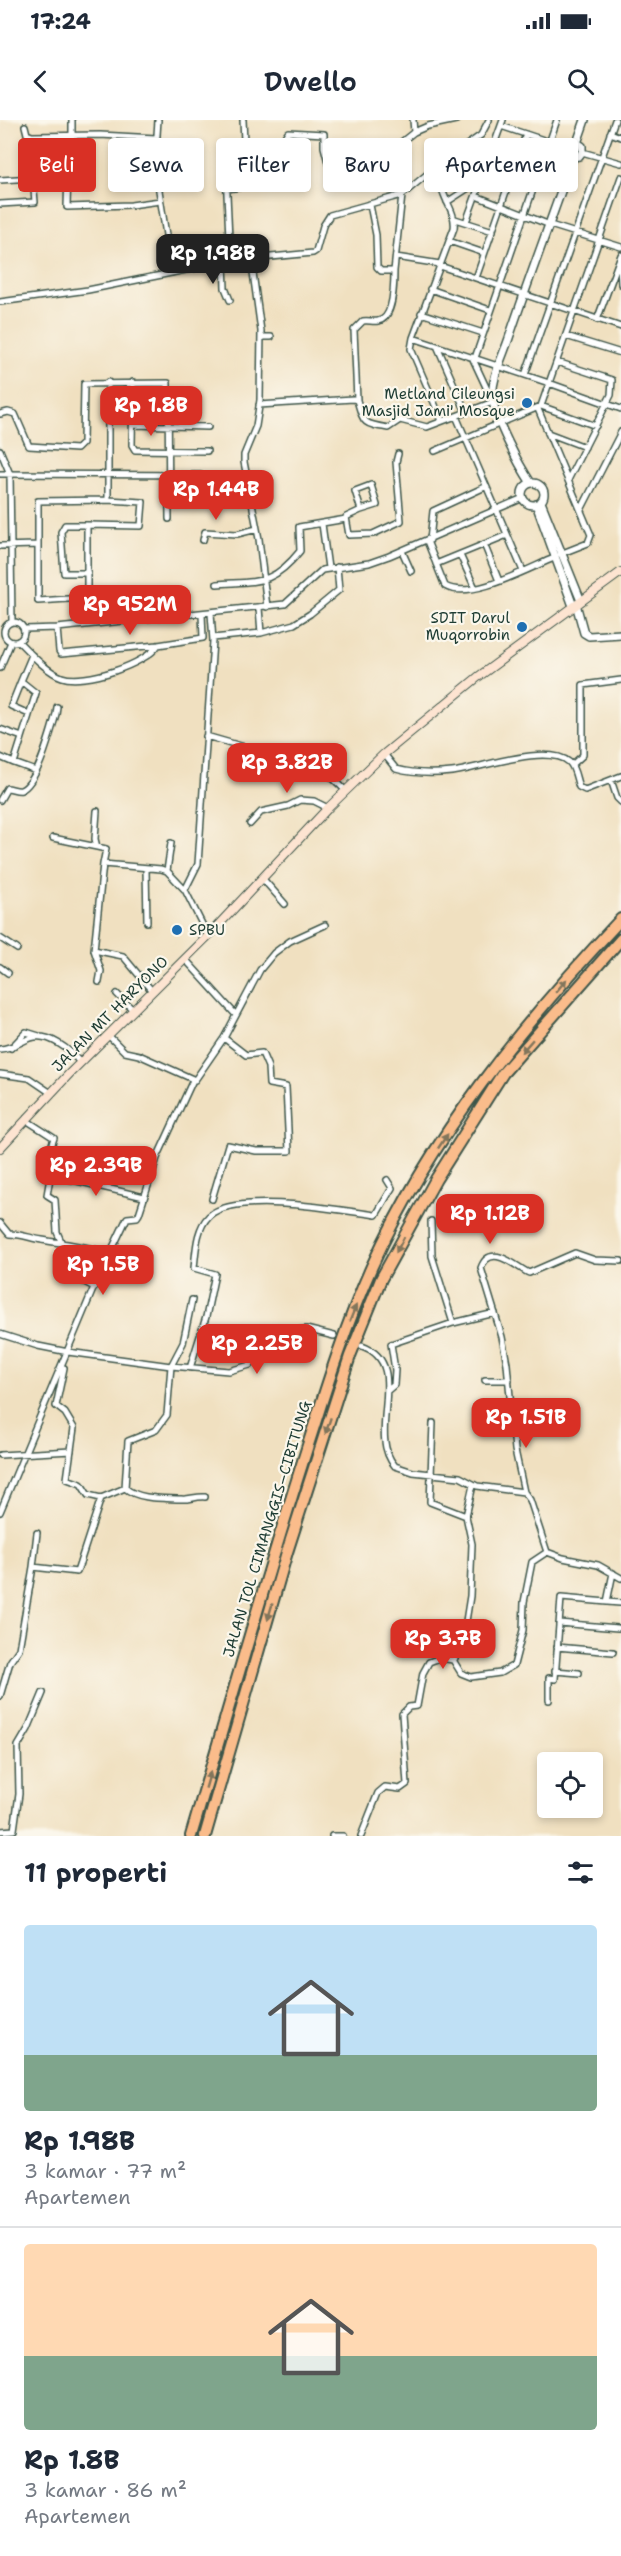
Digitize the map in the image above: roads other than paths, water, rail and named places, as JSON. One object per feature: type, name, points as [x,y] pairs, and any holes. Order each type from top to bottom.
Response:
[{"type":"highway","name":"JALAN TOL CIMANGGIS–CIBITUNG","points":[[191,1836],[275,1550],[337,1353],[373,1265],[422,1172],[494,1066],[583,959],[621,919]]},
{"type":"highway","name":"JALAN TOL CIMANGGIS–CIBITUNG","points":[[205,1836],[287,1552],[350,1356],[381,1279],[435,1179],[503,1073],[621,939]]},
{"type":"main road","name":"JALAN MT HARYONO","points":[[0,1149],[80,1063],[208,936],[345,790],[384,754],[478,677],[621,572]]},
{"type":"street","points":[[72,120],[72,136]]},
{"type":"street","points":[[25,126],[29,135],[156,138],[158,120]]},
{"type":"street","points":[[243,120],[244,138]]},
{"type":"street","points":[[413,120],[414,132]]},
{"type":"street","points":[[284,138],[288,132],[324,134],[324,147],[329,166],[334,169],[347,163],[356,155],[377,153],[399,144],[414,132],[456,120]]},
{"type":"street","points":[[0,302],[88,290],[251,258],[312,253],[316,251],[323,226],[330,215],[402,195],[437,166],[481,135],[489,120]]},
{"type":"street","points":[[550,138],[556,120]]},
{"type":"street","points":[[578,140],[585,120]]},
{"type":"street","points":[[525,375],[600,156],[615,120]]},
{"type":"street","points":[[495,138],[502,123],[538,138]]},
{"type":"street","points":[[610,133],[621,136]]},
{"type":"street","points":[[476,278],[526,134]]},
{"type":"street","points":[[58,136],[58,152],[65,154],[67,166],[68,207],[131,205],[160,201]]},
{"type":"street","points":[[578,144],[582,146],[582,152],[578,156]]},
{"type":"street","points":[[582,152],[621,163]]},
{"type":"street","points":[[485,487],[433,511],[428,540],[445,586],[455,590],[475,588],[499,581],[523,571],[560,562],[588,543],[591,535],[539,408],[621,177]]},
{"type":"street","points":[[0,180],[33,178],[35,202],[0,204]]},
{"type":"street","points":[[159,192],[172,273]]},
{"type":"street","points":[[227,192],[225,288],[230,300]]},
{"type":"street","points":[[442,421],[411,350],[421,313],[449,241],[455,219],[444,192]]},
{"type":"street","points":[[447,202],[462,192]]},
{"type":"street","points":[[466,222],[477,192]]},
{"type":"street","points":[[531,483],[501,423],[474,358],[532,192]]},
{"type":"street","points":[[493,402],[499,366],[561,192]]},
{"type":"street","points":[[402,195],[393,301],[379,322],[363,321],[354,330],[357,400],[363,421],[369,425],[388,428],[400,420],[422,428],[493,402]]},
{"type":"street","points":[[476,196],[550,225],[621,248]]},
{"type":"street","points":[[370,205],[376,235],[377,267],[381,271],[394,271]]},
{"type":"street","points":[[455,219],[493,231]]},
{"type":"street","points":[[449,241],[484,253]]},
{"type":"street","points":[[396,257],[440,265],[621,327]]},
{"type":"street","points":[[597,320],[620,257]]},
{"type":"street","points":[[620,257],[621,284]]},
{"type":"street","points":[[251,258],[261,337],[259,405],[256,426],[244,455],[244,462],[257,529],[267,607]]},
{"type":"street","points":[[430,289],[490,310]]},
{"type":"street","points":[[421,313],[483,333]]},
{"type":"street","points":[[566,336],[621,352]]},
{"type":"street","points":[[261,337],[271,337]]},
{"type":"street","points":[[413,338],[621,409]]},
{"type":"street","points":[[438,348],[466,412]]},
{"type":"street","points":[[557,362],[612,380],[611,395],[568,480]]},
{"type":"street","points":[[108,382],[108,500]]},
{"type":"street","points":[[133,382],[132,446],[135,450],[207,451]]},
{"type":"street","points":[[0,414],[8,412],[15,414],[29,446],[77,449],[83,443],[82,386],[86,383],[168,383],[169,519]]},
{"type":"street","points":[[259,405],[357,400]]},
{"type":"street","points":[[435,451],[539,408],[596,426]]},
{"type":"street","points":[[456,416],[523,571]]},
{"type":"street","points":[[134,425],[208,427]]},
{"type":"street","points":[[581,510],[621,432]]},
{"type":"street","points":[[548,433],[585,447]]},
{"type":"street","points":[[0,450],[10,474],[12,621]]},
{"type":"street","points":[[346,519],[349,535],[366,535],[400,523],[396,462],[398,454]]},
{"type":"street","points":[[0,474],[200,475]]},
{"type":"street","points":[[531,483],[541,485],[544,490],[544,497],[538,503],[528,504],[523,498],[524,487],[531,483]]},
{"type":"street","points":[[217,584],[265,581],[274,577],[300,551],[299,527],[346,519],[346,516],[377,505],[371,485],[355,491],[361,510]]},
{"type":"street","points":[[25,629],[57,628],[260,608],[286,603],[321,571],[328,568],[369,563],[523,498]]},
{"type":"street","points":[[87,525],[88,573],[88,593],[86,597],[38,601],[36,545],[38,501],[142,501],[141,526],[87,525],[65,525],[61,532],[64,573],[88,573]]},
{"type":"street","points":[[538,503],[576,604],[584,633],[589,636],[621,634]]},
{"type":"street","points":[[322,524],[328,568]]},
{"type":"street","points":[[203,540],[205,532],[237,534],[257,529]]},
{"type":"street","points":[[436,564],[507,535]]},
{"type":"street","points":[[484,544],[499,581]]},
{"type":"street","points":[[0,546],[36,545]]},
{"type":"street","points":[[402,551],[411,571]]},
{"type":"street","points":[[460,555],[475,588]]},
{"type":"street","points":[[213,641],[261,633],[294,624],[315,611],[339,590],[336,567]]},
{"type":"street","points":[[260,608],[261,633]]},
{"type":"street","points":[[185,890],[198,864],[213,641],[207,613]]},
{"type":"street","points":[[57,628],[58,651],[61,654],[158,645],[203,638],[207,613]]},
{"type":"street","points":[[12,621],[20,622],[25,629],[25,634],[18,641],[11,642],[6,638],[2,627],[12,621]]},
{"type":"street","points":[[18,641],[58,675],[68,679],[111,673],[152,653],[158,645]]},
{"type":"street","points":[[0,668],[11,642]]},
{"type":"street","points":[[29,714],[11,706],[32,655]]},
{"type":"street","points":[[572,765],[583,755],[583,685],[621,680]]},
{"type":"street","points":[[14,763],[36,693],[21,681]]},
{"type":"street","points":[[0,800],[7,788],[19,790],[24,788],[36,771],[42,760],[57,707]]},
{"type":"street","points":[[0,729],[22,737]]},
{"type":"street","points":[[207,736],[248,748],[315,761],[345,790]]},
{"type":"street","points":[[384,754],[396,770],[417,772],[454,772],[518,758],[553,755],[572,765],[579,787],[585,790],[621,776]]},
{"type":"street","points":[[0,757],[36,771]]},
{"type":"street","points":[[610,780],[621,802]]},
{"type":"street","points":[[250,824],[261,812],[288,806],[300,800],[315,801],[328,808]]},
{"type":"street","points":[[97,811],[95,839],[97,847]]},
{"type":"street","points":[[53,838],[106,849],[94,950],[94,957],[101,969],[99,982]]},
{"type":"street","points":[[167,871],[171,843]]},
{"type":"street","points":[[103,864],[167,871],[185,890],[208,936]]},
{"type":"street","points":[[146,869],[147,922]]},
{"type":"street","points":[[262,878],[285,904]]},
{"type":"street","points":[[0,1512],[94,1287],[127,1218],[139,1214],[170,1127],[194,1080],[224,1038],[260,970],[274,953],[290,942],[325,925]]},
{"type":"street","points":[[0,938],[17,948]]},
{"type":"street","points":[[94,950],[123,956],[152,991]]},
{"type":"street","points":[[185,959],[236,1015]]},
{"type":"street","points":[[0,967],[8,973]]},
{"type":"street","points":[[117,994],[132,1010]]},
{"type":"street","points":[[108,1035],[125,1052],[139,1055],[194,1080]]},
{"type":"street","points":[[0,1049],[10,1048],[32,1038],[40,1037],[62,1046],[80,1063]]},
{"type":"street","points":[[212,1199],[229,1144],[256,1150],[289,1152],[286,1087],[269,1084],[268,1067],[262,1053],[246,1055],[224,1038]]},
{"type":"street","points":[[0,1074],[29,1078],[51,1093]]},
{"type":"street","points":[[26,1120],[54,1138],[42,1173],[49,1177],[56,1176],[144,1197]]},
{"type":"street","points":[[49,1177],[46,1193],[55,1200],[57,1232],[67,1255],[65,1272],[94,1287]]},
{"type":"street","points":[[190,1368],[206,1317],[215,1274],[194,1268],[202,1225],[209,1216],[217,1209],[228,1205],[258,1203],[311,1206],[376,1215],[392,1188],[387,1180]]},
{"type":"street","points":[[431,1221],[432,1256],[453,1323]]},
{"type":"street","points":[[0,1223],[9,1234],[90,1247],[111,1254]]},
{"type":"street","points":[[547,1552],[530,1500],[524,1492],[515,1450],[509,1380],[502,1337],[482,1268],[483,1262],[491,1257],[504,1257],[528,1273],[575,1253],[595,1260],[621,1261]]},
{"type":"street","points":[[125,1488],[128,1441],[150,1434],[165,1420],[169,1406],[171,1366],[185,1337],[192,1300]]},
{"type":"street","points":[[387,1391],[394,1385],[391,1344],[453,1323],[495,1313]]},
{"type":"street","points":[[0,1334],[38,1346],[68,1352],[190,1368],[241,1369],[250,1365],[284,1332],[306,1329],[334,1336]]},
{"type":"street","points":[[362,1346],[372,1349],[385,1364],[387,1391],[383,1421],[392,1463],[402,1469],[460,1477],[473,1485],[524,1492]]},
{"type":"street","points":[[64,1360],[56,1406],[65,1413],[74,1428],[68,1480],[81,1484],[88,1495],[101,1498],[125,1488]]},
{"type":"street","points":[[485,1380],[509,1380]]},
{"type":"street","points":[[433,1423],[430,1502],[466,1516]]},
{"type":"street","points":[[0,1455],[71,1451]]},
{"type":"street","points":[[473,1485],[466,1516],[472,1544],[470,1596],[463,1640],[454,1660],[460,1673],[471,1677],[500,1673],[514,1665],[523,1630],[524,1602],[532,1562],[547,1552]]},
{"type":"street","points":[[125,1488],[133,1495],[182,1500],[205,1497]]},
{"type":"street","points":[[33,1567],[77,1572],[101,1498]]},
{"type":"street","points":[[0,1696],[10,1662],[19,1649],[33,1567],[36,1533]]},
{"type":"street","points":[[547,1552],[563,1558],[598,1564],[621,1578]]},
{"type":"street","points":[[607,1602],[613,1573]]},
{"type":"street","points":[[549,1700],[549,1678],[555,1679],[561,1598],[620,1603]]},
{"type":"street","points":[[559,1623],[618,1628]]},
{"type":"street","points":[[557,1647],[613,1652]]},
{"type":"street","points":[[361,1836],[378,1793],[385,1787],[400,1789],[407,1784],[402,1714],[409,1707],[417,1706],[425,1669],[429,1662],[436,1659],[454,1660]]},
{"type":"street","points":[[555,1671],[579,1672]]},
{"type":"street","points":[[0,1831],[14,1830],[20,1782],[18,1746],[43,1693]]},
{"type":"street","points":[[332,1836],[343,1836]]},
{"type":"place","name":"Metland Cileungsi Masjid Jami' Mosque","points":[[527,403]]},
{"type":"place","name":"SDIT Darul Muqorrobin","points":[[522,627]]},
{"type":"place","name":"SPBU","points":[[177,930]]}]
